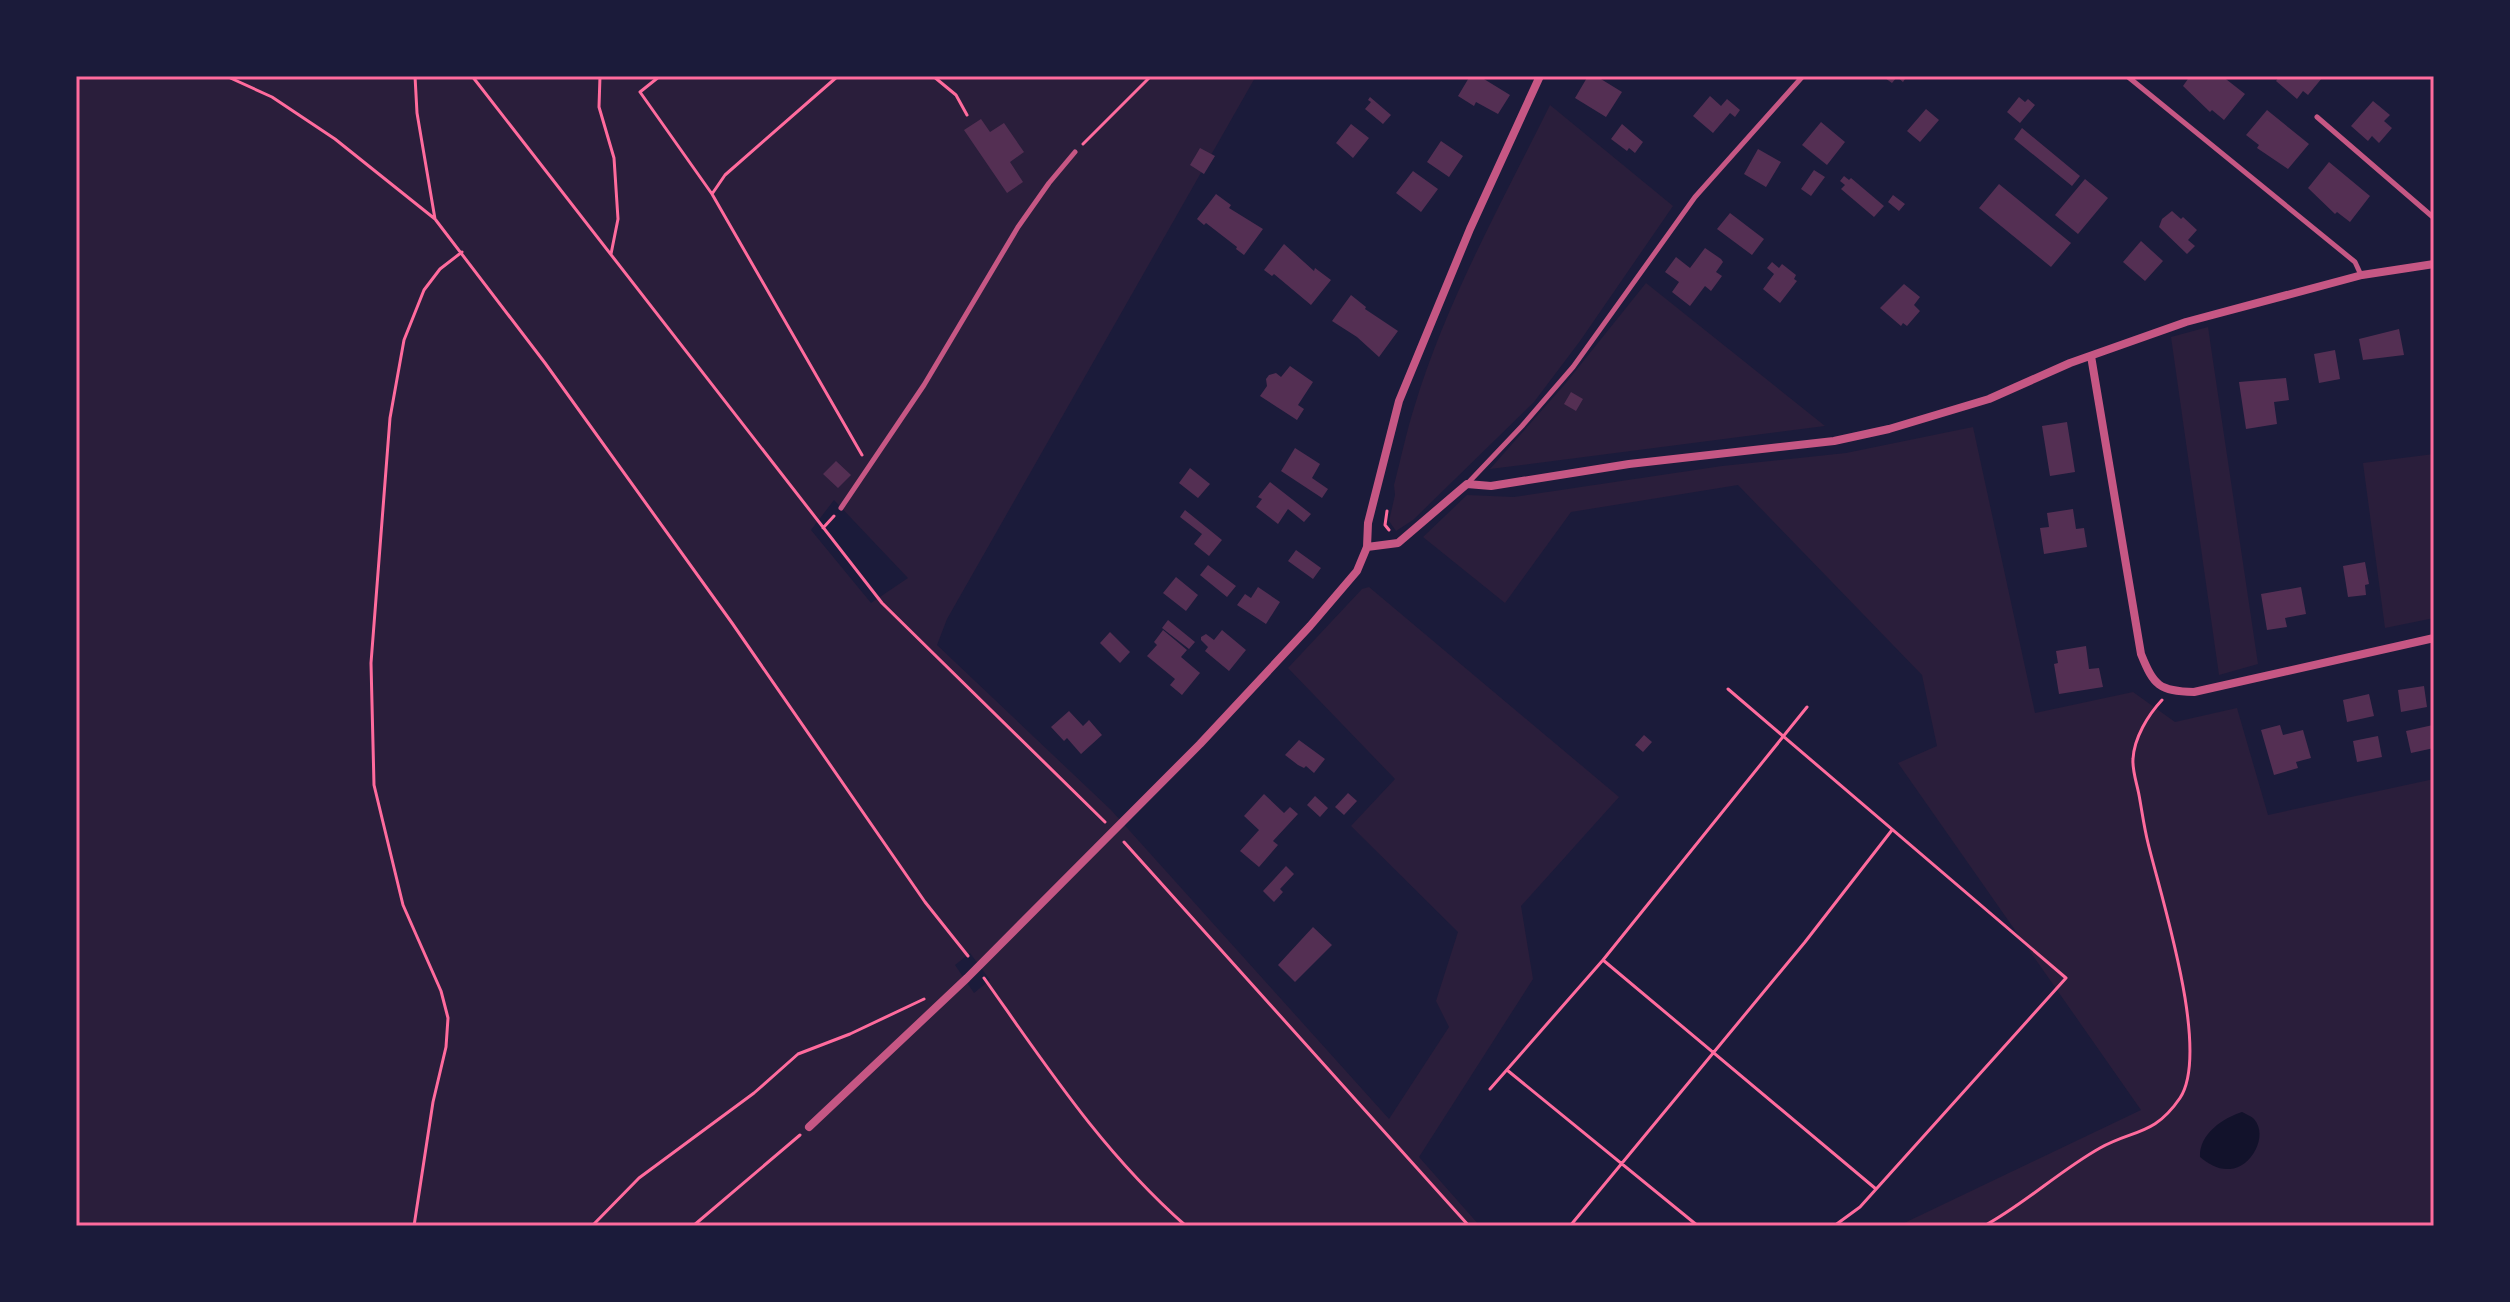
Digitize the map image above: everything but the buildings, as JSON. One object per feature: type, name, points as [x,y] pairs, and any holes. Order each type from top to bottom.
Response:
[{"type":"street","points":[[809,1127],[977,969],[1200,744],[1357,571],[1367,547],[1368,523],[1399,401],[1470,229],[1540,76]]},
{"type":"street","points":[[1367,547],[1398,543],[1467,484],[1491,486],[1629,464],[1834,441],[1889,429],[1989,399],[2091,356],[2186,322],[2362,275],[2434,264]]},
{"type":"street","points":[[2091,356],[2141,654],[2151,679],[2170,691],[2194,692],[2434,638]]},
{"type":"lane","points":[[1467,484],[1573,367],[1695,197],[1803,76]]},
{"type":"lane","points":[[2127,76],[2355,262],[2362,275]]},
{"type":"lane","points":[[2317,117],[2434,218]]},
{"type":"lane","points":[[841,508],[924,385],[1018,227],[1075,152]]},
{"type":"path","points":[[226,76],[272,97],[335,139],[435,219],[608,449],[925,902],[1090,1127],[1151,1195],[1186,1226]]},
{"type":"path","points":[[415,76],[417,113],[435,219]]},
{"type":"path","points":[[472,76],[882,603],[1113,831],[1469,1226]]},
{"type":"path","points":[[600,76],[599,107],[614,158],[618,219],[611,254]]},
{"type":"path","points":[[660,76],[640,92],[712,194],[869,469]]},
{"type":"path","points":[[712,194],[725,175],[838,76]]},
{"type":"path","points":[[933,76],[956,95],[967,115]]},
{"type":"path","points":[[1075,152],[1151,76]]},
{"type":"path","points":[[414,1226],[433,1102],[446,1047],[448,1018],[441,991],[403,905],[374,785],[371,663],[390,418],[404,340],[424,290],[440,269],[462,252]]},
{"type":"path","points":[[1387,510],[1385,525],[1398,543]]},
{"type":"path","points":[[1728,689],[2066,978],[1860,1207],[1834,1226]]},
{"type":"path","points":[[1984,1226],[2022,1204],[2101,1148],[2157,1124],[2182,1095],[2189,1079],[2190,1047],[2175,949],[2147,839],[2133,759],[2142,729],[2152,710],[2170,691]]},
{"type":"path","points":[[1490,1089],[1603,960],[1807,707]]},
{"type":"path","points":[[1570,1226],[1714,1053],[1892,830]]},
{"type":"path","points":[[1603,960],[1876,1189]]},
{"type":"path","points":[[592,1226],[639,1178],[754,1093],[798,1054],[850,1034],[930,996]]},
{"type":"path","points":[[1507,1070],[1698,1226]]},
{"type":"path","points":[[693,1226],[809,1127]]},
{"type":"shaded area","points":[[76,76],[1256,76],[947,619],[937,645],[1111,810],[1389,1119],[1449,1027],[1436,1001],[1458,932],[1351,826],[1395,779],[1288,668],[1362,589],[1369,587],[1619,797],[1521,906],[1533,979],[1419,1157],[1480,1226],[76,1226]],"holes":[[[834,500],[908,578],[871,603],[811,530]],[[970,953],[990,980],[974,993],[955,965]]]},
{"type":"shaded area","points":[[1550,105],[1673,206],[1534,402],[1413,520],[1396,531],[1389,521],[1394,485],[1427,369],[1458,292]]},
{"type":"shaded area","points":[[1646,283],[1825,426],[1490,469],[1565,384]]},
{"type":"shaded area","points":[[2208,327],[2258,664],[2219,675],[2171,337]]},
{"type":"shaded area","points":[[1973,427],[2035,713],[2133,692],[2175,722],[2237,708],[2268,815],[2434,779],[2434,1226],[1898,1226],[2141,1110],[1898,763],[1937,746],[1922,675],[1738,485],[1571,512],[1505,603],[1423,537],[1467,495],[1514,497],[1722,466],[1846,453]]},
{"type":"shaded area","points":[[2434,454],[2434,618],[2385,628],[2363,463]]},
{"type":"shaded area","points":[[2242,1112],[2253,1118],[2260,1134],[2251,1157],[2238,1167],[2226,1169],[2200,1157],[2203,1141],[2208,1134],[2227,1118]]}]
